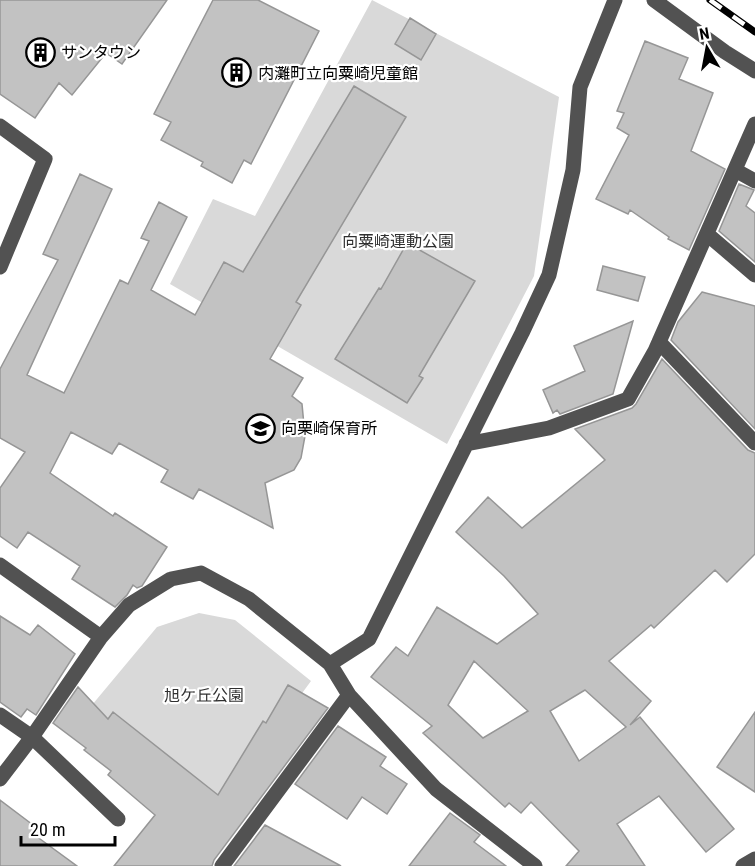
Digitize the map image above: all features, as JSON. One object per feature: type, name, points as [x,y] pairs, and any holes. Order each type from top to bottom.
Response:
[{"type":"street","points":[[330,664],[369,639],[549,275],[573,170],[580,87],[615,0]]},
{"type":"street","points":[[654,0],[755,71]]},
{"type":"street","points":[[466,444],[549,428],[628,399],[659,342],[755,124]]},
{"type":"street","points":[[0,126],[45,159],[0,267]]},
{"type":"street","points":[[735,170],[755,181]]},
{"type":"street","points":[[707,234],[755,275]]},
{"type":"street","points":[[659,342],[755,443]]},
{"type":"street","points":[[0,565],[101,637]]},
{"type":"street","points":[[0,779],[101,637],[129,604],[171,579],[201,573],[249,599],[330,664],[349,695],[436,789],[536,866]]},
{"type":"street","points":[[222,866],[349,695]]},
{"type":"street","points":[[0,715],[32,737],[118,819]]},
{"type":"street","points":[[743,866],[755,859]]},
{"type":"green space","name":"向粟崎運動公園","points":[[372,0],[559,97],[534,276],[447,444],[170,284],[213,199],[255,216]]},
{"type":"green space","name":"旭ケ丘公園","points":[[199,613],[235,620],[311,681],[218,808],[92,705],[157,627]]},
{"type":"building","name":"サンタウン","points":[[0,0],[167,0],[122,64],[106,53],[72,95],[59,83],[35,118],[0,94]]},
{"type":"building","name":"内灘町立向粟崎児童館","points":[[213,0],[258,0],[319,31],[251,164],[244,160],[232,183],[201,166],[203,162],[161,140],[171,122],[154,114]]},
{"type":"building","points":[[410,18],[436,34],[421,60],[395,44]]},
{"type":"building","points":[[645,41],[688,58],[679,79],[713,93],[691,151],[725,169],[689,250],[668,239],[669,237],[630,210],[628,214],[596,199],[629,135],[617,128],[624,113],[617,111]]},
{"type":"building","points":[[354,86],[406,117],[296,302],[301,305],[270,359],[303,378],[292,396],[302,404],[305,436],[301,458],[294,470],[265,483],[273,528],[199,489],[193,499],[161,482],[168,470],[119,443],[112,454],[71,432],[50,473],[113,516],[115,513],[167,547],[142,586],[137,588],[133,585],[115,607],[72,579],[80,566],[28,532],[17,548],[0,536],[0,488],[25,452],[0,438],[0,369],[58,260],[43,254],[80,174],[112,189],[27,375],[64,393],[120,280],[128,284],[149,241],[141,238],[159,202],[187,217],[151,290],[195,315],[224,262],[243,272]]},
{"type":"building","points":[[739,184],[754,190],[746,206],[755,213],[755,262],[719,231]]},
{"type":"building","points":[[407,243],[475,281],[419,376],[423,378],[407,403],[335,359],[379,288],[381,289]]},
{"type":"building","points":[[603,266],[645,277],[638,301],[597,290]]},
{"type":"building","points":[[702,292],[755,306],[755,429],[671,340],[678,322]]},
{"type":"building","points":[[633,321],[613,394],[560,414],[557,410],[553,413],[543,390],[585,371],[574,346]]},
{"type":"building","points":[[662,359],[748,450],[755,453],[755,554],[727,582],[715,570],[654,628],[651,625],[609,661],[651,701],[630,725],[640,717],[734,829],[706,852],[659,796],[617,824],[645,866],[566,866],[579,851],[531,802],[521,813],[509,803],[505,807],[423,733],[432,726],[371,677],[396,647],[408,656],[437,607],[497,644],[538,614],[504,576],[456,532],[488,497],[522,528],[605,460],[575,429],[632,408]],"holes":[[[474,661],[528,711],[483,738],[448,705]],[[585,690],[626,727],[579,761],[550,711]]]},
{"type":"building","points":[[0,616],[30,635],[38,625],[75,654],[36,715],[27,709],[21,717],[0,702]]},
{"type":"building","points":[[288,685],[328,708],[214,860],[212,866],[114,866],[155,815],[108,775],[111,771],[84,750],[86,748],[53,723],[78,687],[108,719],[113,712],[218,795],[263,721],[266,723]]},
{"type":"building","points":[[755,712],[755,792],[717,767]]},
{"type":"building","points":[[338,726],[386,757],[380,766],[407,784],[387,814],[362,797],[347,819],[295,784]]},
{"type":"building","points":[[0,800],[41,831],[36,836],[77,866],[0,866]]},
{"type":"building","points":[[450,813],[480,835],[474,842],[506,866],[409,866]]},
{"type":"building","points":[[265,825],[341,866],[234,866]]},
{"type":"railway","points":[[710,0],[755,32]]},
{"type":"place","name":"サンタウン","points":[[40,52]]},
{"type":"place","name":"内灘町立向粟崎児童館","points":[[237,73]]},
{"type":"place","name":"向栗崎保育所","points":[[260,428]]}]
